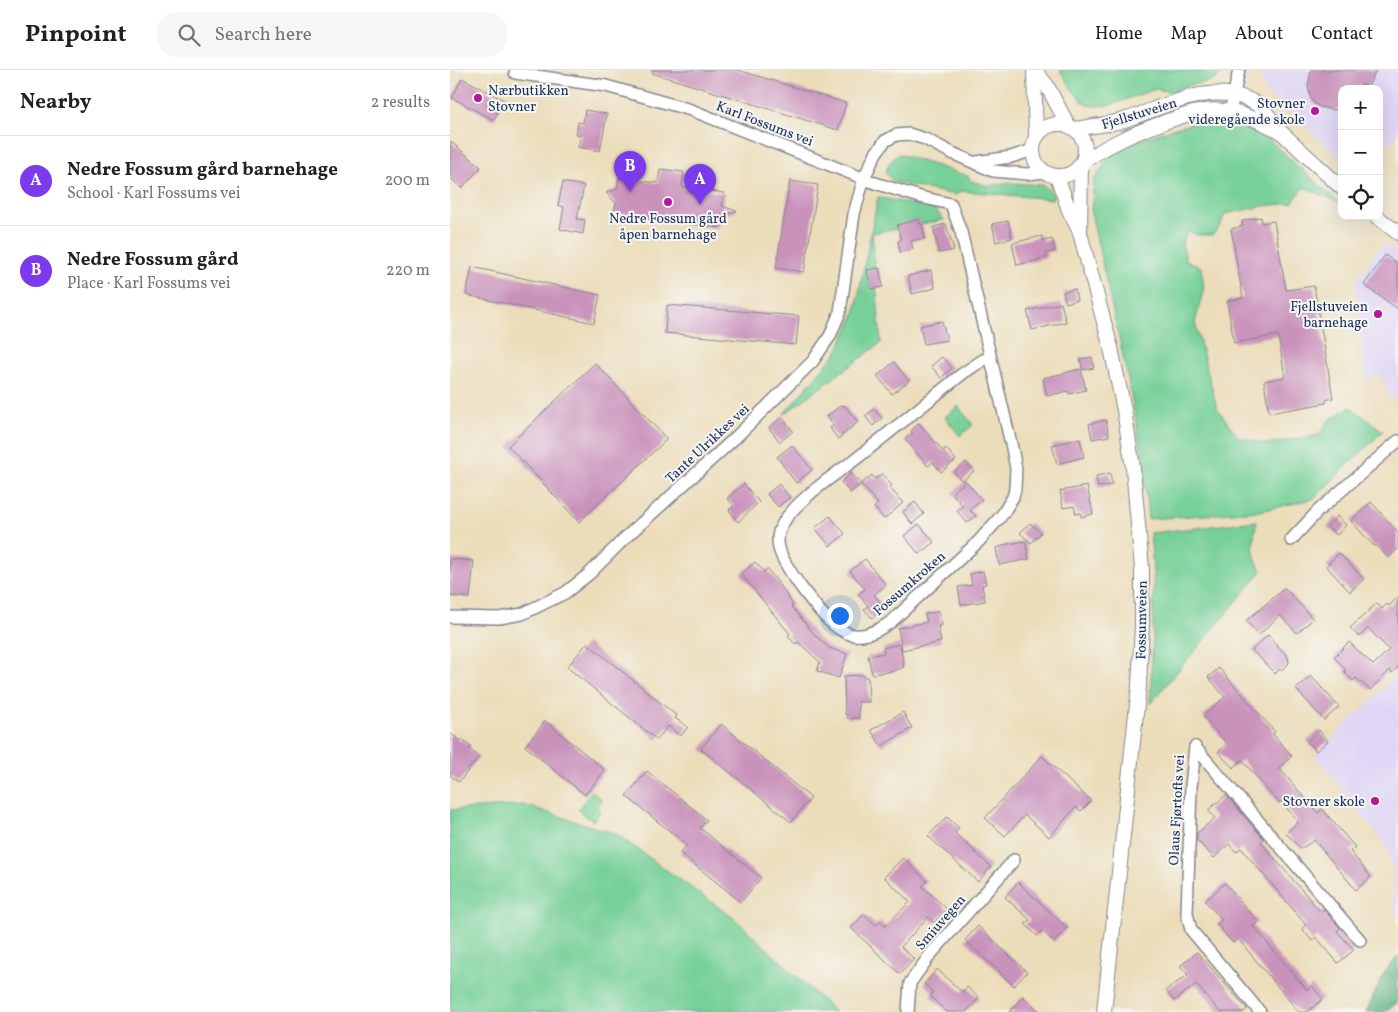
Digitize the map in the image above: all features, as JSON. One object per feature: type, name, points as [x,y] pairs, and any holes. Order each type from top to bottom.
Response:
[{"type":"street","name":"Fossumveien","points":[[1035,70],[1072,127],[1083,138],[1085,144],[1085,156],[1082,164],[1080,233]]},
{"type":"street","name":"Fossumveien","points":[[1035,70],[1036,162],[1051,174],[1080,233],[1118,379],[1134,468],[1141,544],[1142,625],[1138,686],[1104,1012]]},
{"type":"street","points":[[1230,112],[1239,70]]},
{"type":"street","name":"Karl Fossums vei","points":[[515,73],[606,86],[691,110],[864,178]]},
{"type":"street","name":"Fjellstuveien","points":[[1072,127],[1122,120],[1191,97],[1213,94],[1233,96],[1249,100],[1260,106],[1267,112],[1279,130],[1338,184]]},
{"type":"street","name":"Fjellstuveien","points":[[1082,164],[1122,138],[1185,115],[1204,111],[1230,112],[1246,116],[1279,130]]},
{"type":"street","points":[[976,162],[1012,157],[1035,144],[1046,127],[1053,124],[1072,127]]},
{"type":"street","points":[[864,178],[881,146],[890,138],[903,133],[925,139],[952,154],[1002,173],[1070,174],[1082,164]]},
{"type":"street","name":"Fossumkroken","points":[[864,178],[920,197],[952,204],[966,249],[1015,464],[1016,481],[1013,498],[1002,515],[979,541],[892,620],[874,632],[854,635],[845,632],[834,625],[824,614],[788,567],[779,548],[779,531],[782,524],[799,504],[827,481],[962,374],[983,360],[990,358]]},
{"type":"street","name":"Tante Ulrikkes vei","points":[[450,617],[499,618],[522,614],[565,593],[589,574],[625,538],[734,439],[813,361],[830,336],[840,312],[854,214],[864,178]]},
{"type":"street","points":[[1381,220],[1398,233]]},
{"type":"street","points":[[1291,540],[1318,511],[1398,441]]},
{"type":"street","name":"Olaus Fjørtofts vei","points":[[1260,1012],[1191,930],[1187,913],[1194,747],[1360,940]]},
{"type":"street","name":"Smiuvegen","points":[[908,1012],[910,984],[915,976],[930,955],[1014,860]]},
{"type":"shaded area","name":"Stovner videregående skole","points":[[1261,70],[1398,70],[1398,130],[1393,141],[1383,145],[1383,85],[1338,85],[1338,155],[1266,92],[1260,78]]},
{"type":"shaded area","name":"Fjellstuveien barnehage","points":[[1383,243],[1398,254],[1398,397],[1388,398],[1384,375],[1365,378],[1355,282]]},
{"type":"shaded area","name":"Stovner skole","points":[[1398,674],[1398,916],[1393,909],[1394,873],[1389,853],[1383,841],[1315,755]]},
{"type":"green space","points":[[1060,70],[1220,70],[1221,73],[1215,80],[1187,86],[1171,92],[1156,89],[1110,105],[1095,106],[1088,105],[1082,101]]},
{"type":"green space","points":[[1208,119],[1231,120],[1265,136],[1338,202],[1304,187],[1292,203],[1263,206],[1225,214],[1220,226],[1213,235],[1198,235],[1188,231],[1182,244],[1186,260],[1201,267],[1204,287],[1195,323],[1217,408],[1238,437],[1266,444],[1319,435],[1328,421],[1350,407],[1383,431],[1313,499],[1259,511],[1148,519],[1142,453],[1127,374],[1091,213],[1094,180],[1111,155],[1123,147],[1168,130]]},
{"type":"green space","points":[[899,154],[968,176],[971,181],[989,186],[1010,183],[1043,185],[1053,194],[1052,199],[962,191],[955,195],[894,182],[885,173],[890,162]]},
{"type":"green space","points":[[878,197],[935,209],[944,220],[872,233],[881,343],[783,415],[837,352],[855,313]]},
{"type":"green space","points":[[958,406],[973,425],[960,436],[945,417]]},
{"type":"green space","points":[[1257,521],[1254,553],[1262,571],[1150,704],[1154,597],[1150,533]]},
{"type":"green space","points":[[592,791],[602,800],[597,807],[601,811],[593,821],[578,810]]},
{"type":"green space","points":[[524,805],[616,834],[735,919],[835,1012],[450,1012],[450,810]]},
{"type":"green space","points":[[1398,956],[1398,1002],[1385,1012],[1366,1012],[1384,973]]},
{"type":"building","points":[[652,70],[738,70],[846,103],[838,130],[652,73]]},
{"type":"building","points":[[1311,70],[1376,70],[1369,85],[1338,85],[1338,109],[1333,110],[1320,107],[1314,103],[1308,86]]},
{"type":"building","points":[[462,78],[504,100],[494,120],[452,98]]},
{"type":"building","points":[[585,110],[607,114],[600,151],[578,147],[581,135],[576,135],[578,122],[583,123]]},
{"type":"building","points":[[450,141],[481,167],[462,188],[450,178]]},
{"type":"building","points":[[660,169],[684,172],[682,187],[724,193],[722,206],[737,211],[720,216],[719,228],[614,213],[616,203],[606,193],[617,189],[619,178],[658,183]]},
{"type":"building","points":[[790,181],[818,185],[804,272],[776,268]]},
{"type":"building","points":[[563,182],[584,186],[577,219],[585,220],[583,234],[560,229],[564,207],[558,205]]},
{"type":"building","points":[[1261,217],[1262,223],[1274,221],[1286,290],[1314,286],[1333,398],[1326,400],[1326,403],[1269,413],[1264,381],[1285,377],[1278,335],[1234,343],[1227,301],[1243,298],[1231,229],[1243,226],[1242,221]]},
{"type":"building","points":[[919,219],[925,238],[911,241],[913,249],[900,252],[898,241],[901,240],[897,225]]},
{"type":"building","points":[[1008,221],[1012,238],[996,242],[992,224]]},
{"type":"building","points":[[946,224],[954,250],[939,253],[933,227]]},
{"type":"building","points":[[1042,236],[1043,241],[1052,239],[1055,251],[1046,253],[1047,257],[1039,260],[1017,265],[1012,243]]},
{"type":"building","points":[[1385,255],[1398,264],[1398,309],[1364,285]]},
{"type":"building","points":[[472,267],[600,295],[594,323],[466,295]]},
{"type":"building","points":[[879,268],[883,287],[871,289],[867,270]]},
{"type":"building","points":[[931,270],[935,288],[912,294],[908,276]]},
{"type":"building","points":[[1075,289],[1077,300],[1066,303],[1063,292]]},
{"type":"building","points":[[1061,303],[1066,322],[1032,330],[1027,311]]},
{"type":"building","points":[[667,305],[799,316],[796,345],[665,333]]},
{"type":"building","points":[[942,321],[947,340],[924,344],[920,326]]},
{"type":"building","points":[[942,357],[952,368],[941,378],[931,366]]},
{"type":"building","points":[[1092,357],[1094,368],[1083,370],[1080,359]]},
{"type":"building","points":[[894,362],[909,381],[892,394],[877,376]]},
{"type":"building","points":[[595,363],[667,439],[579,522],[508,446]]},
{"type":"building","points":[[1081,369],[1086,390],[1069,394],[1068,391],[1047,396],[1043,378]]},
{"type":"building","points":[[841,405],[844,405],[858,422],[838,439],[830,428],[834,425],[827,416]]},
{"type":"building","points":[[874,409],[882,418],[873,426],[865,416]]},
{"type":"building","points":[[782,417],[793,431],[780,442],[769,428]]},
{"type":"building","points":[[1106,420],[1109,436],[1092,439],[1089,424]]},
{"type":"building","points":[[919,423],[943,451],[946,448],[956,460],[941,472],[933,462],[928,466],[905,439],[913,433],[911,431]]},
{"type":"building","points":[[1080,439],[1084,457],[1057,464],[1052,445]]},
{"type":"building","points":[[792,445],[812,470],[796,483],[777,457]]},
{"type":"building","points":[[966,462],[974,471],[962,481],[954,472]]},
{"type":"building","points":[[851,473],[861,484],[850,493],[841,482]]},
{"type":"building","points":[[1110,473],[1112,485],[1098,487],[1096,476]]},
{"type":"building","points":[[882,474],[892,486],[890,488],[903,503],[884,519],[874,507],[878,504],[861,484],[872,475],[875,479]]},
{"type":"building","points":[[966,481],[982,500],[970,510],[976,516],[967,523],[957,511],[963,506],[952,493]]},
{"type":"building","points":[[744,484],[759,502],[738,522],[729,510],[734,506],[727,498]]},
{"type":"building","points":[[779,484],[790,497],[778,507],[767,494]]},
{"type":"building","points":[[1087,486],[1093,514],[1081,517],[1081,513],[1076,514],[1074,506],[1063,508],[1060,491]]},
{"type":"building","points":[[915,502],[924,514],[912,524],[903,512]]},
{"type":"building","points":[[1371,502],[1398,532],[1398,549],[1388,558],[1351,521]]},
{"type":"building","points":[[830,516],[845,534],[830,546],[815,528]]},
{"type":"building","points":[[1337,516],[1346,525],[1337,535],[1327,527]]},
{"type":"building","points":[[1030,523],[1041,533],[1031,543],[1020,533]]},
{"type":"building","points":[[919,524],[934,542],[919,554],[904,536]]},
{"type":"building","points":[[1025,541],[1029,559],[999,565],[996,548]]},
{"type":"building","points":[[1339,553],[1364,579],[1350,592],[1326,566]]},
{"type":"building","points":[[450,559],[474,561],[470,598],[450,596]]},
{"type":"building","points":[[865,559],[886,585],[874,595],[885,608],[872,618],[864,609],[868,606],[858,594],[865,589],[850,571]]},
{"type":"building","points":[[755,562],[764,572],[767,569],[793,605],[791,606],[815,635],[829,648],[847,654],[839,678],[817,671],[820,662],[798,642],[795,644],[788,636],[790,634],[741,574]]},
{"type":"building","points":[[983,571],[986,584],[982,585],[985,601],[961,605],[958,587],[972,585],[970,574]]},
{"type":"building","points":[[1285,588],[1313,619],[1297,633],[1280,615],[1259,635],[1246,621]]},
{"type":"building","points":[[1398,597],[1398,667],[1392,673],[1390,670],[1370,690],[1356,678],[1353,681],[1334,657],[1349,642],[1373,665],[1389,650],[1368,628],[1359,637],[1350,628],[1377,603],[1382,609],[1387,604],[1389,606]]},
{"type":"building","points":[[939,611],[942,625],[938,626],[941,642],[902,650],[898,628],[927,622],[925,614]]},
{"type":"building","points":[[1268,635],[1288,657],[1289,663],[1275,674],[1252,650]]},
{"type":"building","points":[[587,643],[677,716],[675,718],[688,727],[681,736],[668,726],[657,740],[567,667]]},
{"type":"building","points":[[900,644],[904,667],[894,671],[872,674],[868,656],[884,653],[883,648]]},
{"type":"building","points":[[1219,668],[1275,732],[1273,734],[1292,756],[1279,768],[1318,813],[1322,809],[1355,847],[1350,851],[1371,877],[1356,890],[1314,840],[1301,849],[1286,833],[1298,822],[1242,760],[1233,768],[1218,752],[1227,744],[1203,716],[1225,697],[1208,677]]},
{"type":"building","points":[[862,675],[868,678],[869,702],[858,702],[859,718],[847,718],[847,714],[845,714],[844,676]]},
{"type":"building","points":[[1311,676],[1339,707],[1324,720],[1296,689]]},
{"type":"building","points":[[903,712],[912,728],[881,746],[871,730]]},
{"type":"building","points":[[545,721],[605,770],[585,795],[525,746]]},
{"type":"building","points":[[721,724],[811,798],[791,822],[701,749]]},
{"type":"building","points":[[1319,730],[1328,741],[1316,751],[1307,741]]},
{"type":"building","points":[[450,733],[460,741],[462,739],[471,747],[469,749],[479,757],[459,782],[450,775]]},
{"type":"building","points":[[1042,756],[1091,801],[1081,811],[1076,807],[1049,837],[1025,815],[1005,836],[985,818]]},
{"type":"building","points":[[647,771],[707,820],[700,828],[761,878],[741,902],[680,853],[687,845],[626,796]]},
{"type":"building","points":[[1226,795],[1264,839],[1261,842],[1281,866],[1321,912],[1324,909],[1340,928],[1337,931],[1354,950],[1338,963],[1316,937],[1312,941],[1302,928],[1306,925],[1241,848],[1236,852],[1229,844],[1214,858],[1197,840],[1197,833],[1215,818],[1208,810]]},
{"type":"building","points":[[947,817],[959,828],[955,833],[991,867],[978,882],[928,836]]},
{"type":"building","points":[[903,858],[927,881],[922,886],[947,909],[934,923],[928,917],[901,947],[914,959],[900,974],[851,928],[864,914],[876,925],[880,921],[885,926],[910,902],[884,877]]},
{"type":"building","points":[[1018,882],[1067,928],[1054,942],[1042,931],[1037,936],[1025,924],[1030,920],[1005,897]]},
{"type":"building","points":[[1225,883],[1258,922],[1253,926],[1307,990],[1312,986],[1323,999],[1307,1012],[1299,1012],[1238,939],[1233,943],[1217,924],[1222,920],[1205,901]]},
{"type":"building","points":[[978,926],[1027,972],[1014,986],[965,940]]},
{"type":"building","points":[[1197,952],[1247,1009],[1244,1012],[1220,1012],[1196,984],[1174,1001],[1170,996],[1166,990],[1188,975],[1180,966]]},
{"type":"building","points":[[937,969],[962,992],[967,987],[979,998],[966,1012],[947,1012],[930,996],[933,992],[924,984]]},
{"type":"building","points":[[1023,996],[1040,1012],[1009,1012]]},
{"type":"place","name":"Nærbutikken Stovner","points":[[478,98]]},
{"type":"place","name":"Stovner videregående skole","points":[[1315,111]]},
{"type":"place","name":"Nedre Fossum gård","points":[[630,192]]},
{"type":"place","name":"Nedre Fossum gård åpen barnehage","points":[[668,202]]},
{"type":"place","name":"Nedre Fossum gård barnehage","points":[[700,205]]},
{"type":"place","name":"Fjellstuveien barnehage","points":[[1378,314]]},
{"type":"place","name":"Stovner skole","points":[[1375,801]]}]
